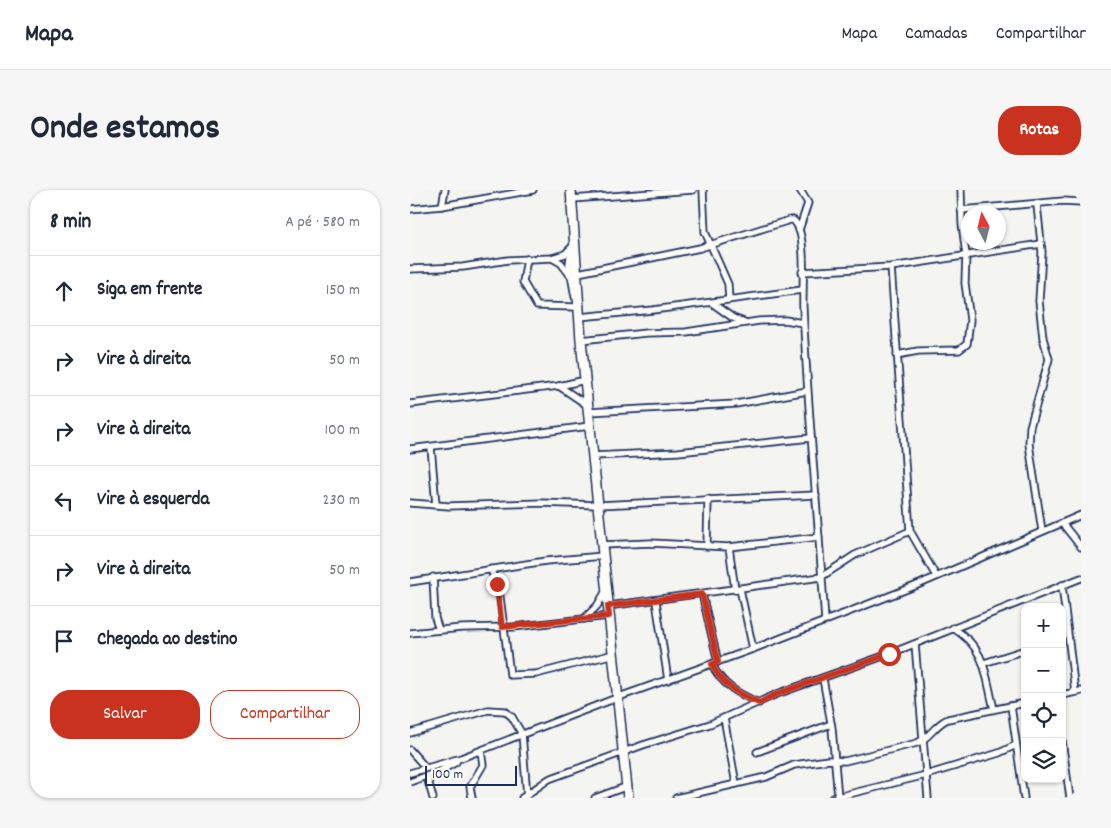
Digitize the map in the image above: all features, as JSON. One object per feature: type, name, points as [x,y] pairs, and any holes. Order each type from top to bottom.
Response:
[{"type":"street","points":[[410,209],[442,206],[533,190]]},
{"type":"street","points":[[574,274],[575,234],[571,195],[692,190]]},
{"type":"street","points":[[703,190],[705,232],[728,284],[729,300]]},
{"type":"street","points":[[800,190],[808,203],[800,230]]},
{"type":"street","points":[[961,190],[961,205]]},
{"type":"street","points":[[445,192],[452,204]]},
{"type":"street","points":[[442,206],[445,192]]},
{"type":"street","points":[[1006,207],[1063,201],[1081,202]]},
{"type":"street","points":[[1037,205],[1041,244],[1039,301],[1044,338],[1050,359],[1030,426],[1029,444],[1042,531]]},
{"type":"street","points":[[574,274],[711,245],[790,220],[796,221],[800,230],[803,247],[803,323],[825,621]]},
{"type":"street","points":[[575,234],[571,248],[628,798]]},
{"type":"street","points":[[802,272],[891,267],[1041,244]]},
{"type":"street","points":[[410,269],[463,267],[527,258],[552,258],[565,254],[571,248]]},
{"type":"street","points":[[897,355],[918,351],[953,351],[965,347],[970,320],[965,283],[965,250]]},
{"type":"street","points":[[527,258],[523,282],[537,306],[579,312],[712,303],[802,290]]},
{"type":"street","points":[[552,258],[574,274]]},
{"type":"street","points":[[891,267],[910,531],[936,576]]},
{"type":"street","points":[[712,303],[733,318],[746,322]]},
{"type":"street","points":[[581,340],[699,330],[746,322],[785,320],[803,323]]},
{"type":"street","points":[[410,404],[559,386],[585,380]]},
{"type":"street","points":[[559,386],[588,408],[736,404],[807,391]]},
{"type":"street","points":[[410,449],[590,426]]},
{"type":"street","points":[[593,456],[678,452],[812,438]]},
{"type":"street","points":[[431,447],[436,505]]},
{"type":"street","points":[[410,503],[436,505],[568,503],[598,505],[816,495]]},
{"type":"street","points":[[707,546],[708,499]]},
{"type":"street","points":[[410,773],[462,758],[619,697],[753,649],[915,586],[1081,515]]},
{"type":"street","points":[[1062,523],[1081,547]]},
{"type":"street","points":[[410,633],[584,619],[608,611],[656,601],[821,577],[855,555],[910,531]]},
{"type":"street","points":[[602,545],[652,543],[729,547],[819,537]]},
{"type":"street","points":[[729,547],[753,649]]},
{"type":"street","points":[[410,582],[491,568],[603,556]]},
{"type":"street","points":[[491,568],[499,590],[508,672],[513,677],[536,674],[614,654]]},
{"type":"street","points":[[433,577],[435,618],[439,630]]},
{"type":"street","points":[[526,796],[549,780],[624,752],[690,732],[777,694],[916,644],[1081,578]]},
{"type":"street","points":[[1062,584],[1063,603]]},
{"type":"street","points":[[584,619],[597,606],[606,590]]},
{"type":"street","points":[[702,594],[717,676],[737,693],[759,703]]},
{"type":"street","points":[[656,601],[668,680]]},
{"type":"street","points":[[953,628],[966,636],[984,662],[994,710]]},
{"type":"street","points":[[1066,642],[1078,691]]},
{"type":"street","points":[[916,644],[928,798]]},
{"type":"street","points":[[984,662],[1021,651]]},
{"type":"street","points":[[823,679],[835,759],[836,798],[999,753],[1016,745]]},
{"type":"street","points":[[676,798],[766,777],[794,766],[835,759],[846,760],[923,741],[940,722],[1021,704]]},
{"type":"street","points":[[1011,706],[1024,798]]},
{"type":"street","points":[[410,733],[494,709],[508,713],[522,734],[526,796]]},
{"type":"street","points":[[724,718],[736,784]]},
{"type":"street","points":[[757,752],[831,724]]},
{"type":"street","points":[[410,750],[426,768]]},
{"type":"street","points":[[472,798],[470,787],[483,765],[481,751]]},
{"type":"street","points":[[410,782],[427,777],[462,758]]},
{"type":"street","points":[[1066,769],[1070,798]]},
{"type":"street","points":[[427,777],[433,798]]},
{"type":"street","points":[[595,798],[628,786]]},
{"type":"route","points":[[497,584],[502,627],[609,616],[608,606],[639,604],[702,594],[718,662],[712,664],[717,676],[737,693],[759,703],[777,694],[889,654]]}]
